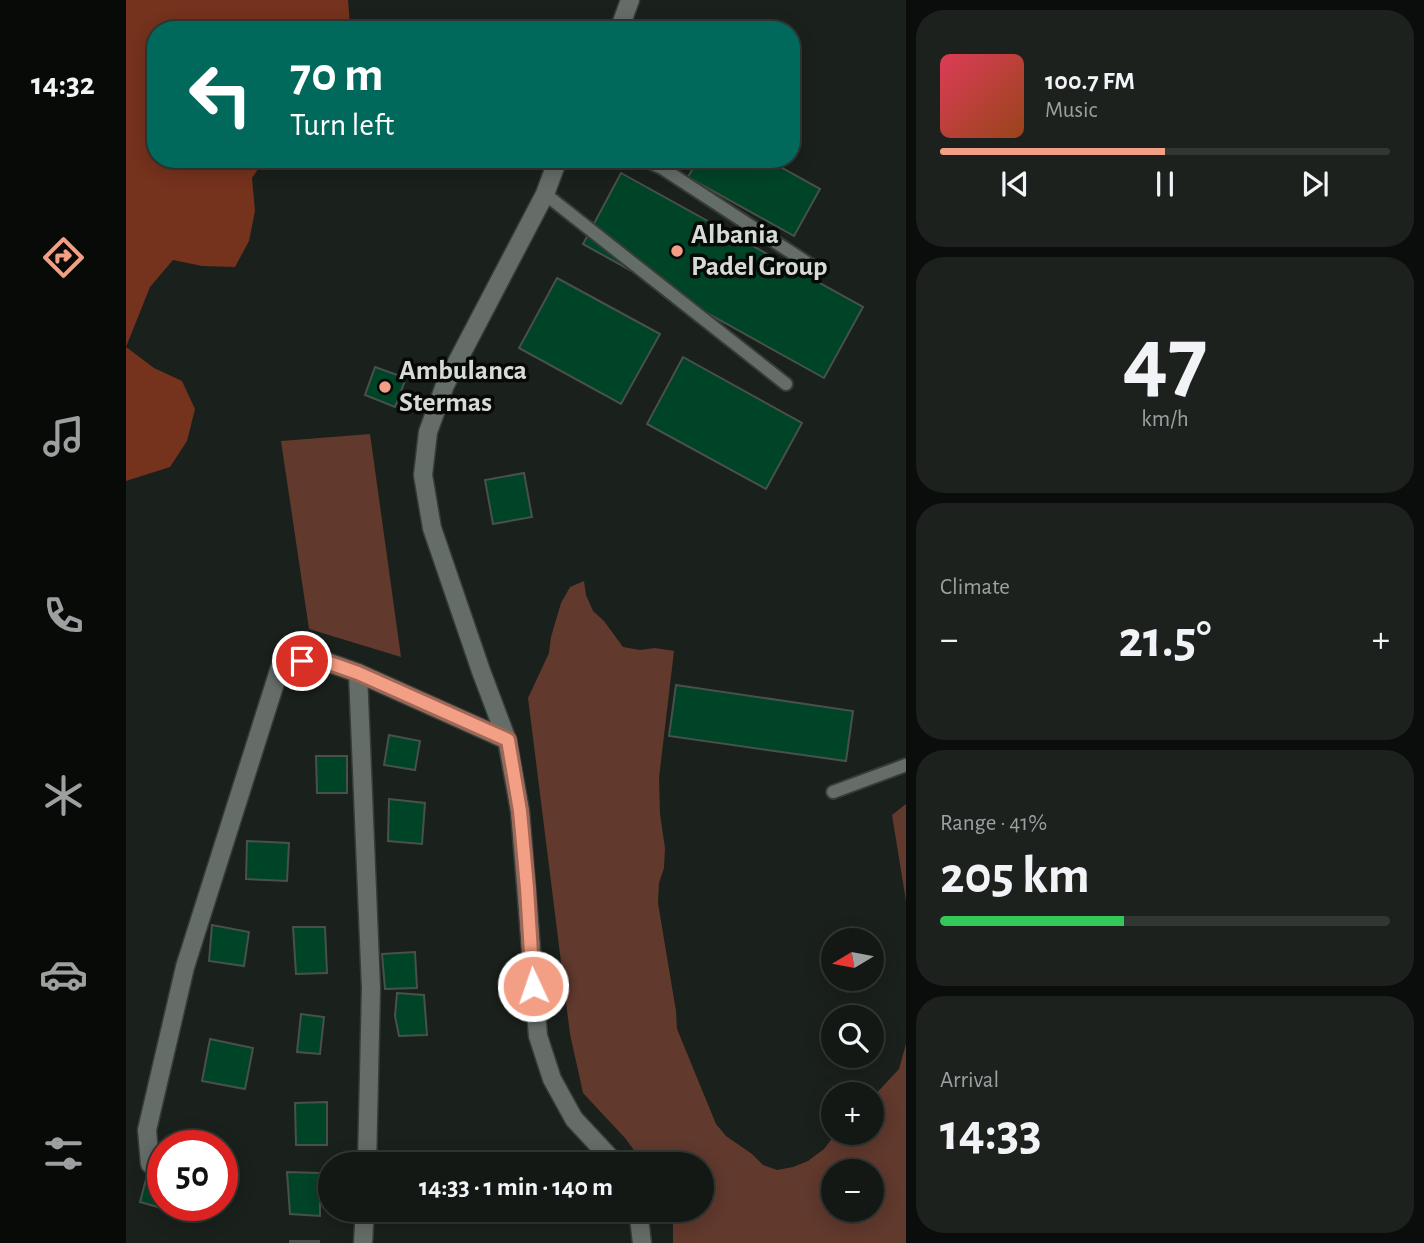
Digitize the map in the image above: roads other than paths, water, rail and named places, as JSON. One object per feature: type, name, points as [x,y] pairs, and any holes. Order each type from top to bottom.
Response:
[{"type":"street","points":[[623,21],[631,0]]},
{"type":"street","points":[[555,168],[545,194],[445,385],[428,432],[423,475],[432,528],[481,671],[508,740],[520,811],[538,1037],[552,1079],[574,1119],[605,1152]]},
{"type":"street","points":[[147,1130],[185,967],[282,661],[321,660],[358,673],[508,740]]},
{"type":"street","points":[[358,673],[371,988],[367,1152]]},
{"type":"street","points":[[363,1243],[364,1222]]},
{"type":"street","points":[[640,1222],[642,1243]]},
{"type":"lane","points":[[662,168],[812,266]]},
{"type":"lane","points":[[545,194],[786,384]]},
{"type":"lane","points":[[833,792],[906,765]]},
{"type":"place","name":"Albania Padel Group","points":[[677,251]]},
{"type":"place","name":"Ambulanca Stermas","points":[[385,387]]}]
